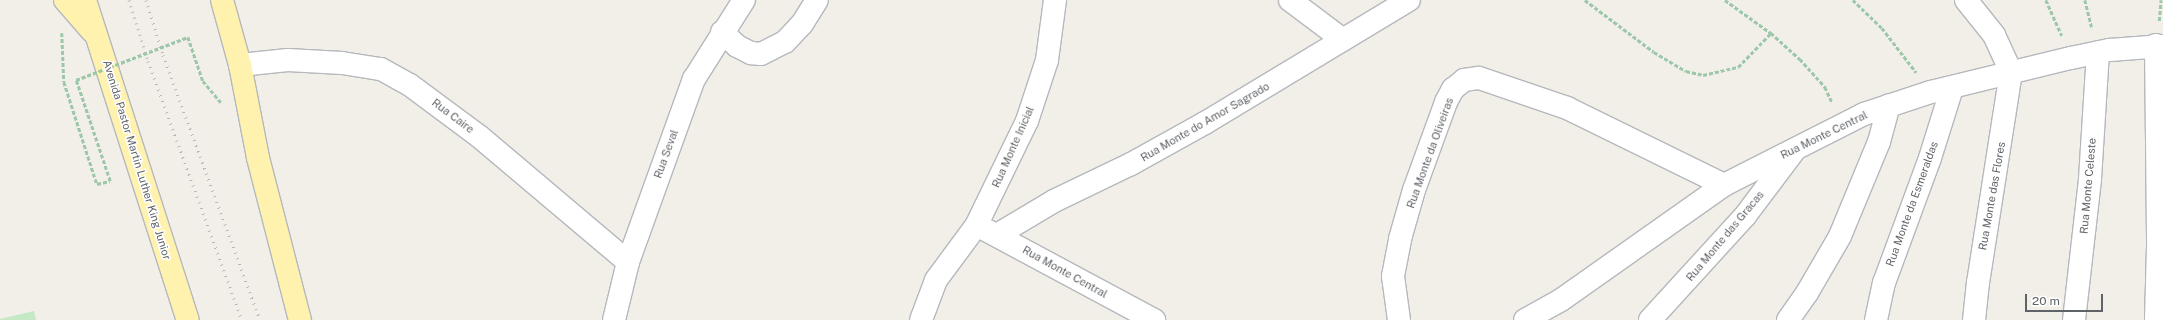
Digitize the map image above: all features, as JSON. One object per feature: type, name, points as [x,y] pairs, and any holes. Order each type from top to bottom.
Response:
[{"type":"main road","points":[[65,0],[98,37]]},
{"type":"main road","name":"Avenida Pastor Martin Luther King Junior","points":[[85,0],[188,320]]},
{"type":"main road","points":[[222,0],[240,65],[258,158],[300,320]]},
{"type":"street","name":"Rua Seval","points":[[614,320],[628,262],[694,79],[722,32],[744,0]]},
{"type":"street","points":[[722,32],[737,46],[751,53],[761,54],[786,42],[802,24],[817,0]]},
{"type":"street","name":"Rua Monte Inicial","points":[[921,320],[936,280],[976,226],[1027,121],[1047,60],[1055,0]]},
{"type":"street","points":[[1290,0],[1343,40]]},
{"type":"street","name":"Rua Monte do Amor Sagrado","points":[[997,235],[1054,202],[1131,164],[1198,127],[1409,0]]},
{"type":"street","points":[[1966,0],[1994,35],[2011,72]]},
{"type":"street","points":[[2156,320],[2158,247],[2159,46]]},
{"type":"street","name":"Rua Monte Central","points":[[1525,320],[1561,300],[1724,185],[1842,124],[1889,105],[2011,72],[2098,52],[2159,46]]},
{"type":"street","name":"Rua Monte Celeste","points":[[2074,320],[2090,179],[2098,52]]},
{"type":"street","name":"Rua Caire","points":[[240,65],[288,60],[342,63],[381,70],[410,85],[480,137],[628,262]]},
{"type":"street","name":"Rua Monte das Flores","points":[[1974,320],[1978,282],[2011,72]]},
{"type":"street","name":"Rua Monte da Oliveiras","points":[[1399,320],[1393,276],[1400,239],[1414,190],[1446,102],[1453,89],[1464,80],[1479,78],[1567,108],[1724,185]]},
{"type":"street","name":"Rua Monte da Esmeraldas","points":[[1876,320],[1884,283],[1930,158],[1942,90]]},
{"type":"street","points":[[1788,320],[1807,293],[1840,236],[1879,142],[1889,105]]},
{"type":"street","name":"Rua Monte das Gracas","points":[[1650,320],[1745,216],[1796,148]]},
{"type":"street","name":"Rua Monte Central","points":[[976,226],[997,235],[1154,320]]},
{"type":"path","points":[[1584,0],[1654,52],[1686,71],[1703,75],[1738,67],[1771,33]]},
{"type":"path","points":[[1726,0],[1771,33],[1800,59],[1825,87],[1842,124]]},
{"type":"path","points":[[1854,0],[1942,90]]},
{"type":"path","points":[[2046,0],[2071,58]]},
{"type":"path","points":[[2085,0],[2098,52]]},
{"type":"path","points":[[62,30],[64,82],[97,184],[110,181],[76,80],[188,37],[203,81],[221,103],[250,116]]},
{"type":"green space","points":[[34,311],[36,320],[0,320],[0,319]]},
{"type":"railway","points":[[129,0],[148,61],[242,320]]},
{"type":"railway","points":[[146,0],[163,55],[260,320]]}]
